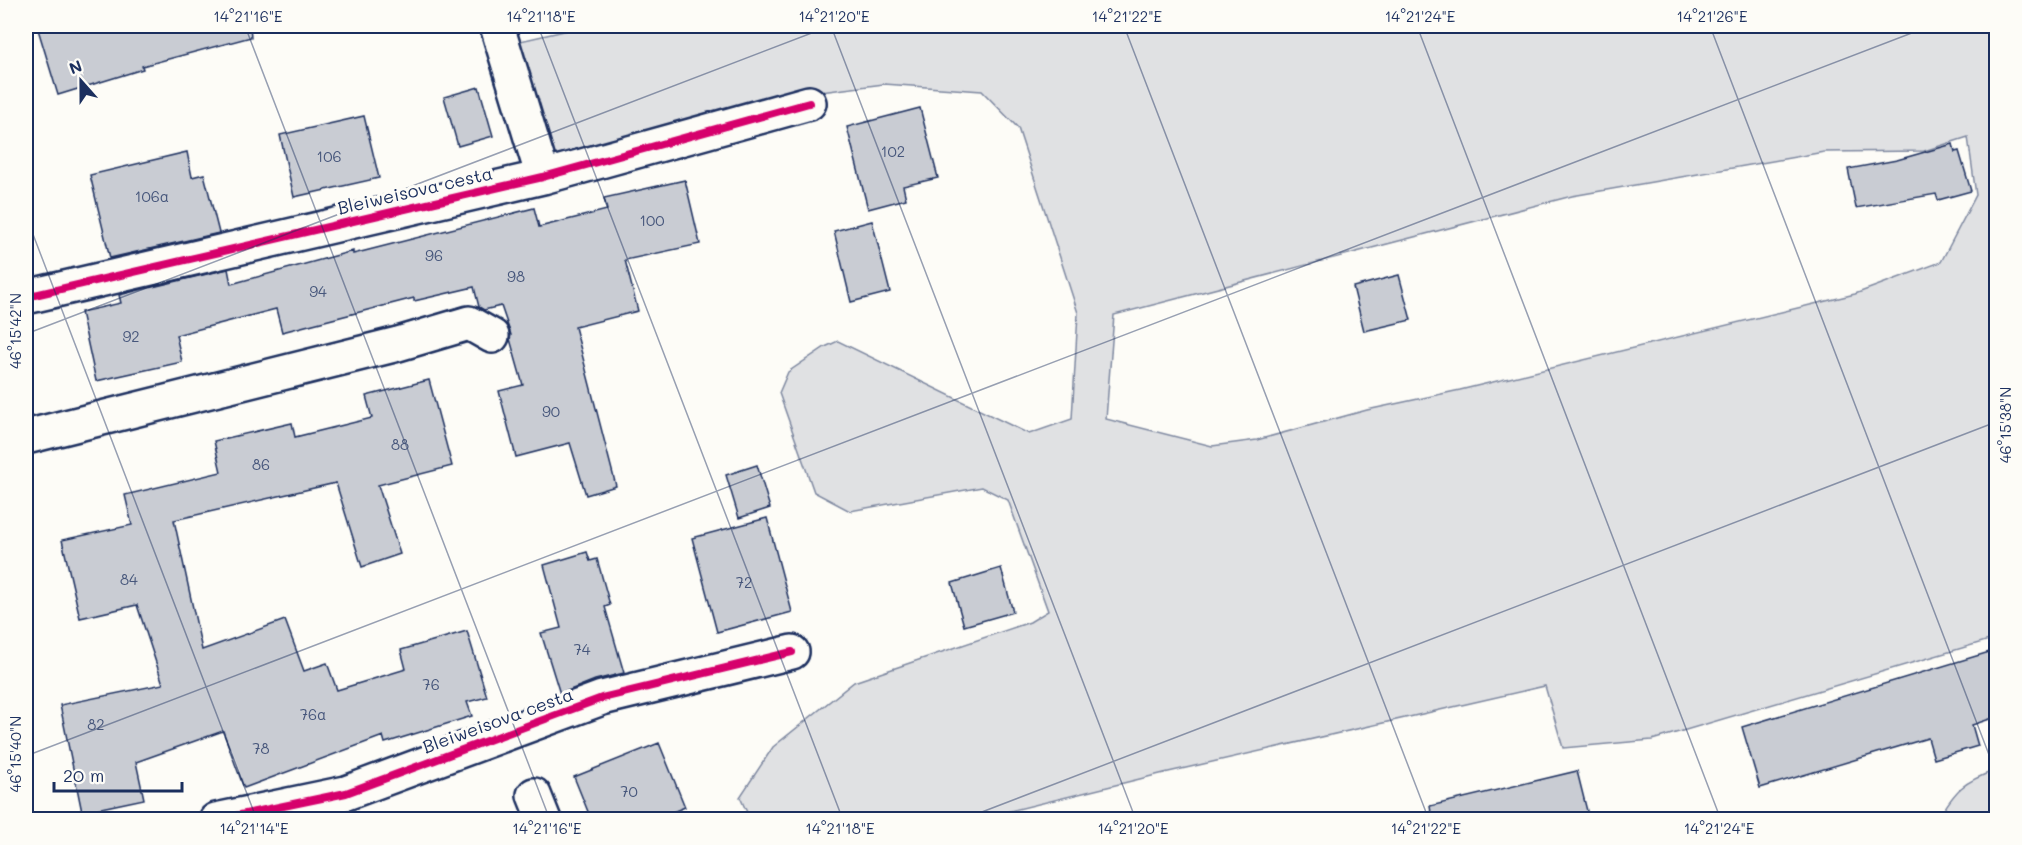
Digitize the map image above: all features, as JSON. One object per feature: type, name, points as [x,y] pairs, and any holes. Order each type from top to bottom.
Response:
[{"type":"street","points":[[497,26],[543,177]]},
{"type":"street","name":"Bleiweisova cesta","points":[[26,297],[543,177],[809,103]]},
{"type":"street","points":[[26,437],[398,344],[469,323],[492,336]]},
{"type":"street","name":"Bleiweisova cesta","points":[[216,819],[346,793],[602,699],[792,652]]},
{"type":"shaded area","points":[[586,26],[1996,26],[1996,638],[1652,740],[1563,748],[1545,686],[1164,773],[978,819],[750,819],[740,797],[773,747],[854,682],[1030,622],[1048,611],[1008,500],[982,487],[850,511],[814,492],[779,393],[788,372],[838,341],[1029,434],[1072,419],[1078,313],[1018,128],[982,91],[884,84],[789,96],[553,163],[516,42]],"holes":[[[1968,137],[1976,195],[1941,262],[1855,294],[1460,390],[1367,410],[1257,440],[1212,446],[1106,419],[1114,315],[1572,196],[1824,152],[1924,151]]]},
{"type":"shaded area","points":[[1996,770],[1996,819],[1938,819],[1961,788],[1976,778]]},
{"type":"building","points":[[37,26],[250,26],[251,37],[142,66],[143,69],[58,95]]},
{"type":"building","points":[[479,87],[493,136],[458,146],[444,97]]},
{"type":"building","points":[[920,108],[938,178],[903,186],[906,199],[868,209],[847,127]]},
{"type":"building","points":[[364,116],[379,178],[294,197],[280,135]]},
{"type":"building","points":[[1953,144],[1955,152],[1959,151],[1971,191],[1938,200],[1936,194],[1856,208],[1848,169],[1897,160]]},
{"type":"building","points":[[187,152],[192,177],[204,174],[219,233],[110,258],[90,175]]},
{"type":"building","points":[[685,180],[700,244],[625,260],[638,311],[575,327],[616,486],[586,495],[570,443],[516,457],[499,391],[523,385],[510,339],[511,335],[501,306],[484,310],[479,307],[474,287],[414,301],[414,298],[282,332],[276,309],[176,335],[182,362],[96,381],[81,312],[121,303],[119,295],[228,269],[231,284],[353,251],[353,254],[534,208],[539,227],[607,210],[604,198]]},
{"type":"building","points":[[872,221],[890,292],[851,302],[834,231]]},
{"type":"building","points":[[1399,275],[1411,320],[1364,331],[1353,287]]},
{"type":"building","points":[[429,380],[452,466],[378,485],[400,554],[362,567],[336,483],[174,520],[202,650],[285,620],[304,671],[327,663],[337,690],[406,669],[401,650],[467,631],[487,697],[467,702],[472,716],[385,743],[383,736],[244,788],[223,731],[136,762],[144,799],[82,812],[60,705],[163,684],[137,605],[80,618],[62,540],[132,525],[125,495],[221,472],[214,441],[292,423],[295,437],[372,418],[366,396]]},
{"type":"building","points":[[757,465],[770,508],[739,518],[726,475]]},
{"type":"building","points":[[767,518],[792,612],[717,632],[692,538]]},
{"type":"building","points":[[587,552],[590,561],[597,559],[610,605],[605,607],[624,673],[595,680],[560,694],[541,633],[561,628],[544,565]]},
{"type":"building","points":[[1001,568],[1013,612],[964,626],[952,583]]},
{"type":"building","points":[[1996,650],[1996,717],[1972,725],[1978,746],[1934,759],[1928,738],[1760,788],[1742,727]]},
{"type":"building","points":[[659,743],[685,807],[655,819],[591,819],[574,777]]},
{"type":"building","points":[[1577,771],[1589,819],[1432,819],[1430,806]]},
{"type":"cycle path","points":[[26,297],[543,177],[809,103]]},
{"type":"cycle path","points":[[216,820],[346,793],[602,698],[792,652]]}]
